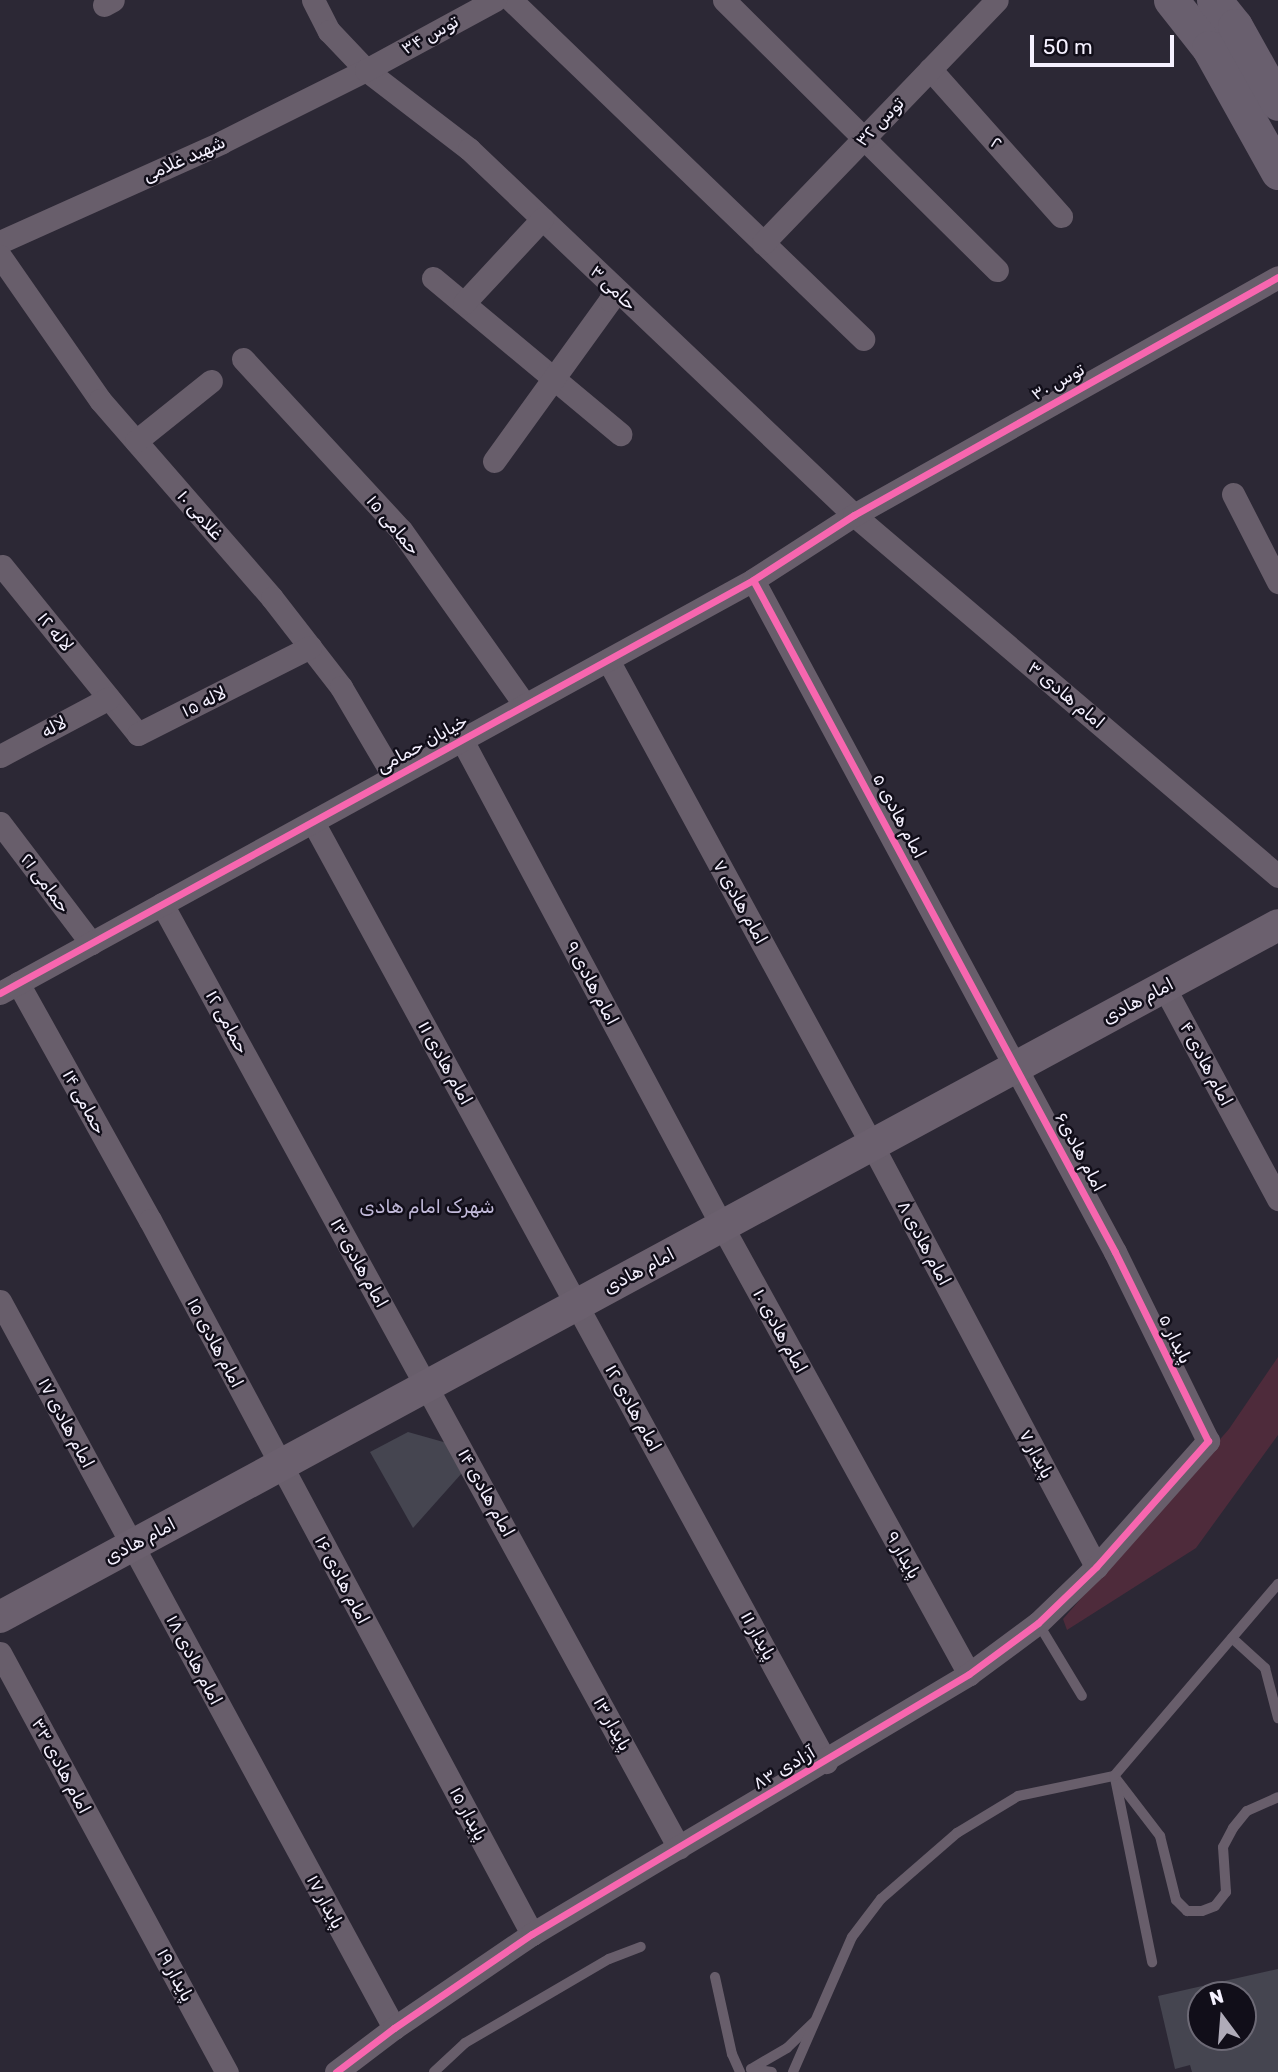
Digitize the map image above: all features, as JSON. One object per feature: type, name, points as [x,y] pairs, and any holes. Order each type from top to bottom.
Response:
[{"type":"main road","points":[[1171,0],[1209,48],[1278,172]]},
{"type":"main road","points":[[1214,0],[1235,26],[1278,103]]},
{"type":"main road","name":"امام هادی","points":[[0,1617],[1278,925]]},
{"type":"street","name":"حامی ۳","points":[[313,0],[329,31],[366,70],[469,149],[853,515]]},
{"type":"street","name":"توس ۳۴","points":[[366,70],[495,0]]},
{"type":"street","points":[[510,0],[863,339]]},
{"type":"street","points":[[724,0],[997,271]]},
{"type":"street","name":"توس ۳۲","points":[[763,243],[997,0]]},
{"type":"street","name":"۲","points":[[930,69],[1061,216]]},
{"type":"street","name":"شهید غلامی","points":[[0,242],[222,142],[366,70]]},
{"type":"street","points":[[464,303],[542,219]]},
{"type":"street","name":"غلامی ۱۰","points":[[0,256],[100,400],[272,598],[341,687],[394,777]]},
{"type":"street","name":"توس ۳۰","points":[[853,515],[1278,277]]},
{"type":"street","points":[[433,278],[621,434]]},
{"type":"street","points":[[494,461],[555,379],[610,300],[614,289]]},
{"type":"street","name":"حمامی ۱۵","points":[[243,359],[401,530],[525,705]]},
{"type":"street","points":[[136,441],[211,382]]},
{"type":"street","points":[[1233,494],[1278,582]]},
{"type":"street","name":"خیابان حمامی","points":[[9,988],[753,580],[853,515]]},
{"type":"street","name":"امام هادی ۳","points":[[853,515],[1278,876]]},
{"type":"street","name":"لاله ۱۲","points":[[2,566],[109,698]]},
{"type":"street","name":"امام هادی ۵","points":[[753,580],[1017,1066]]},
{"type":"street","name":"لاله ۱۵","points":[[109,698],[138,734],[310,647]]},
{"type":"street","name":"امام هادی ۷","points":[[608,660],[872,1145]]},
{"type":"street","name":"لاله","points":[[0,756],[109,698]]},
{"type":"street","name":"امام هادی ۹","points":[[462,740],[722,1226]]},
{"type":"street","name":"امام هادی ۱۱","points":[[313,822],[576,1305]]},
{"type":"street","name":"حمامی ۲۱","points":[[0,823],[91,943]]},
{"type":"street","name":"حمامی ۱۲","points":[[162,904],[291,1140]]},
{"type":"street","name":"امام هادی ۴","points":[[1164,987],[1278,1199]]},
{"type":"street","name":"حمامی ۱۴","points":[[9,988],[150,1220]]},
{"type":"street","name":"امام هادی۶","points":[[1017,1066],[1115,1252]]},
{"type":"street","name":"امام هادی ۱۳","points":[[291,1140],[427,1386]]},
{"type":"street","name":"امام هادی ۸","points":[[872,1145],[976,1341]]},
{"type":"street","name":"امام هادی ۱۵","points":[[150,1220],[280,1465]]},
{"type":"street","name":"امام هادی ۱۰","points":[[722,1226],[838,1436]]},
{"type":"street","name":"پایدار ۵","points":[[1115,1252],[1208,1441]]},
{"type":"street","name":"امام هادی ۱۷","points":[[0,1301],[132,1546]]},
{"type":"street","name":"امام هادی ۱۲","points":[[576,1305],[689,1511]]},
{"type":"street","name":"پایدار ۷","points":[[976,1341],[1096,1567]]},
{"type":"street","name":"امام هادی ۱۴","points":[[427,1386],[544,1600]]},
{"type":"street","name":"پایدار ۹","points":[[838,1436],[969,1675]]},
{"type":"street","name":"آزادی ۸۳","points":[[336,2072],[394,2028],[532,1934],[1043,1631],[1208,1441]]},
{"type":"street","name":"امام هادی ۱۶","points":[[280,1465],[403,1694]]},
{"type":"street","name":"پایدار ۱۱","points":[[689,1511],[826,1762]]},
{"type":"street","name":"امام هادی ۱۸","points":[[132,1546],[256,1775]]},
{"type":"street","name":"پایدار ۱۳","points":[[544,1600],[679,1848]]},
{"type":"street","name":"امام هادی ۳۳","points":[[0,1653],[122,1878]]},
{"type":"street","name":"پایدار ۱۵","points":[[403,1694],[532,1934]]},
{"type":"street","name":"پایدار ۱۷","points":[[256,1775],[394,2028]]},
{"type":"street","name":"پایدار ۱۹","points":[[122,1878],[227,2072]]},
{"type":"lane","points":[[793,2072],[852,1937],[881,1899],[936,1850],[1018,1796],[1114,1776],[1278,1584]]},
{"type":"lane","points":[[1043,1631],[1082,1696]]},
{"type":"lane","points":[[1231,1638],[1265,1668],[1274,1689],[1278,1718]]},
{"type":"lane","points":[[1114,1776],[1160,1836],[1176,1900],[1187,1911],[1202,1911],[1215,1906],[1226,1892],[1223,1847],[1233,1828],[1247,1811],[1278,1797]]},
{"type":"lane","points":[[1114,1776],[1152,1962]]},
{"type":"lane","points":[[434,2072],[465,2043],[609,1959],[640,1947]]},
{"type":"lane","points":[[715,1977],[732,2054],[744,2071]]},
{"type":"lane","points":[[744,2071],[787,2048],[818,2018]]},
{"type":"lane","points":[[744,2071],[772,2072]]},
{"type":"shaded area","points":[[1278,1357],[1278,1435],[1196,1548],[1067,1630],[1063,1619],[1229,1429]]},
{"type":"building","points":[[408,1432],[447,1443],[462,1473],[413,1528],[370,1452]]},
{"type":"building","points":[[1278,1969],[1278,2072],[1192,2072],[1190,2065],[1175,2069],[1158,1996],[1187,1989],[1187,2051],[1257,2051],[1257,1981],[1225,1981]]},
{"type":"cycle path","points":[[0,993],[753,580],[854,515],[1278,277]]},
{"type":"cycle path","points":[[336,2072],[394,2028],[532,1934],[969,1674],[1038,1623],[1096,1567],[1208,1441],[1115,1252],[753,580]]},
{"type":"district","name":"شهرک امام هادی","points":[[427,1207]]}]
